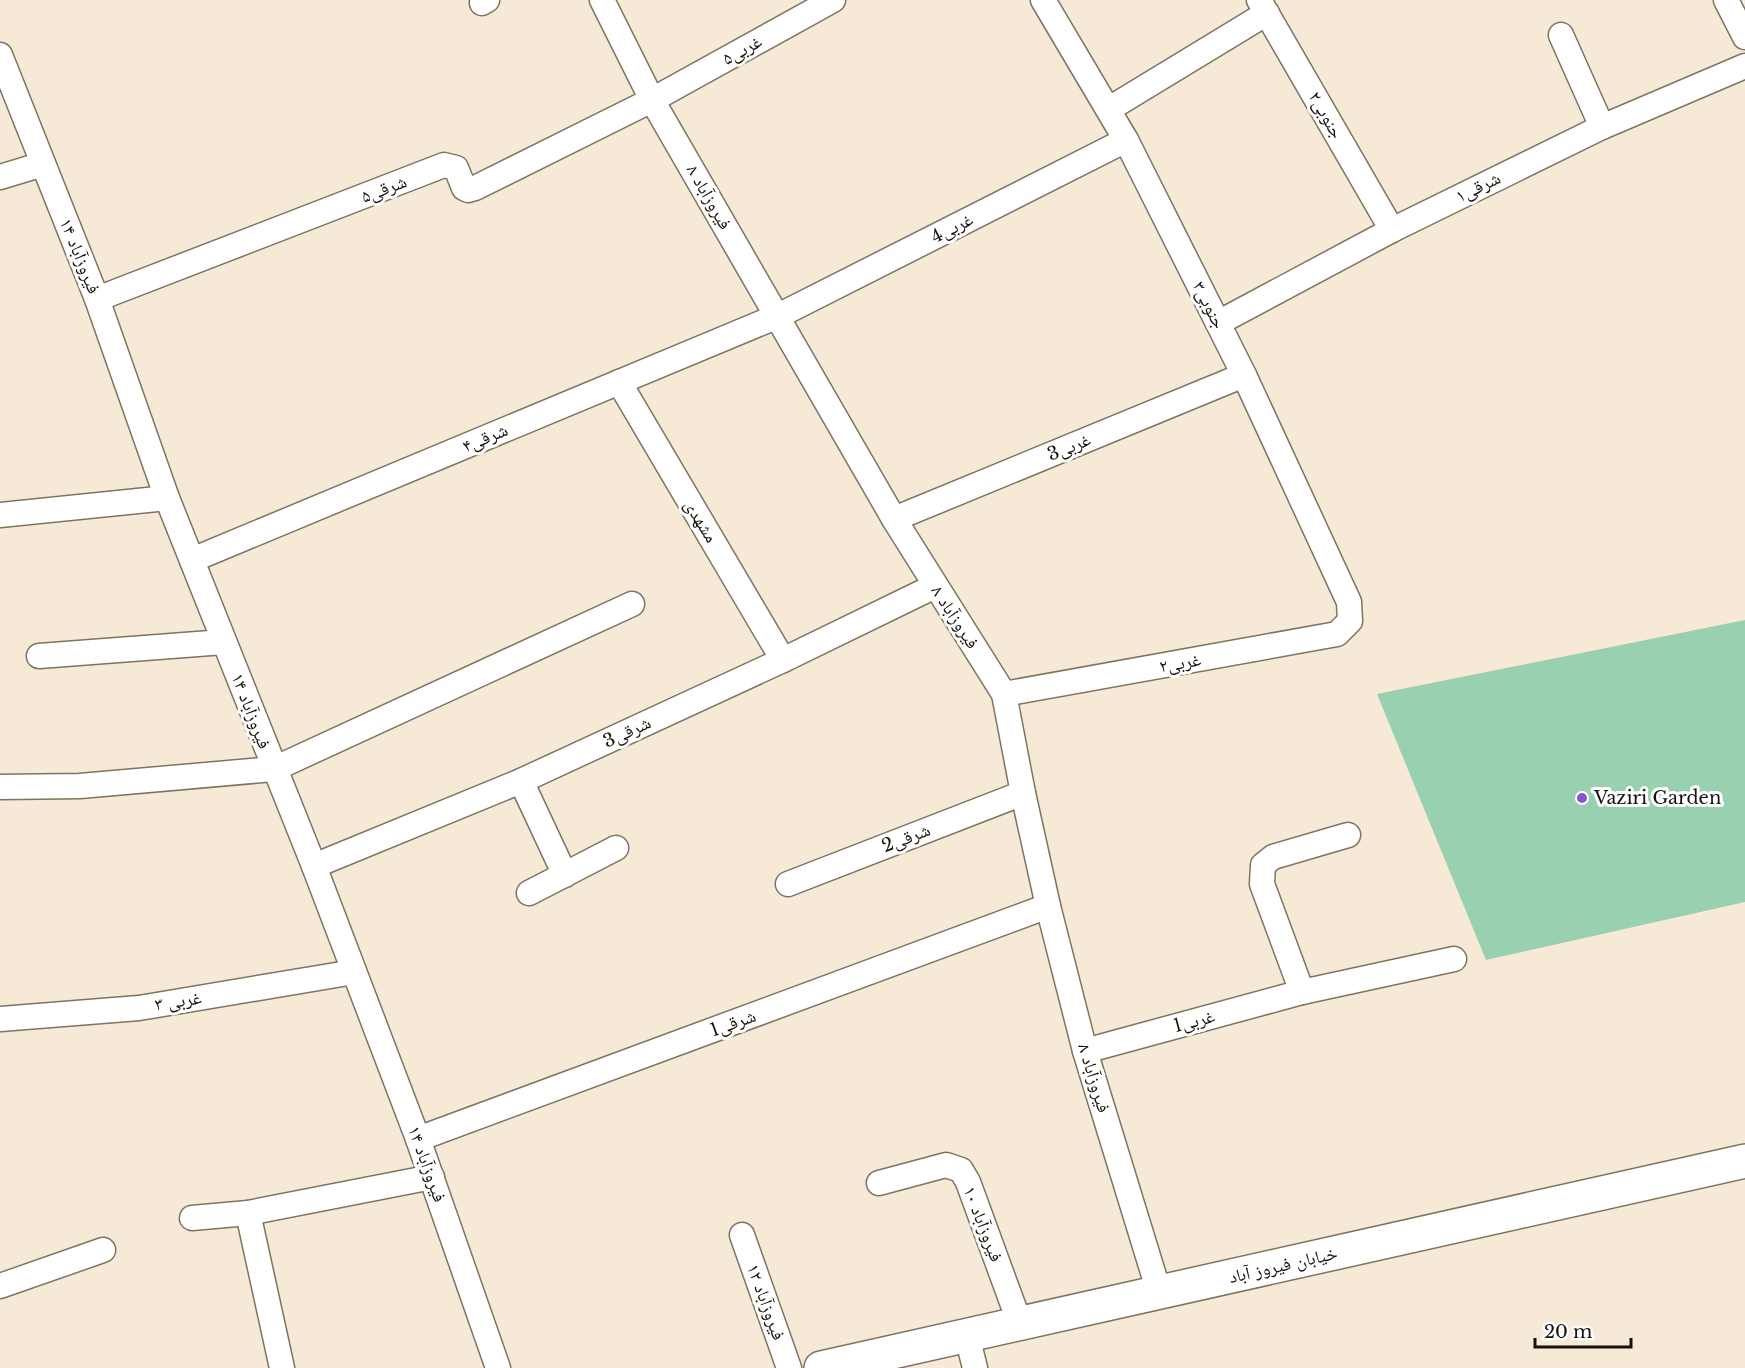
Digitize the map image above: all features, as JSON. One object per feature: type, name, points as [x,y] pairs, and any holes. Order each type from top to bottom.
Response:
[{"type":"main road","name":"خیابان فیروز آباد","points":[[821,1368],[1745,1161]]},
{"type":"street","name":"فیروزآباد ۸","points":[[602,0],[652,100],[894,519],[1004,694],[1048,906],[1085,1051],[1159,1292]]},
{"type":"street","name":"غربی۵","points":[[652,100],[833,0]]},
{"type":"street","name":"جنوبی۳","points":[[1042,0],[1126,140],[1244,375],[1349,602],[1350,621]]},
{"type":"street","points":[[1726,0],[1745,37]]},
{"type":"street","points":[[1109,109],[1263,6]]},
{"type":"street","name":"جنوبی۲","points":[[1263,6],[1392,230]]},
{"type":"street","points":[[1561,35],[1602,127]]},
{"type":"street","name":"فیروزآباد ۱۴","points":[[0,55],[97,299],[167,498],[314,866],[418,1140],[498,1368]]},
{"type":"street","name":"شرقی۱","points":[[1218,323],[1392,230],[1602,127],[1745,66]]},
{"type":"street","name":"شرقی۵","points":[[97,299],[444,165],[456,168],[464,188],[468,190],[475,188],[652,100]]},
{"type":"street","name":"غربی4","points":[[778,316],[1126,140]]},
{"type":"street","points":[[0,177],[43,164]]},
{"type":"street","name":"شرقی۴","points":[[192,560],[778,316]]},
{"type":"street","name":"غربی3","points":[[894,519],[1244,375]]},
{"type":"street","name":"مشهدی","points":[[619,382],[783,660]]},
{"type":"street","points":[[0,515],[167,498]]},
{"type":"street","name":"شرقی3","points":[[314,866],[521,781],[783,660],[935,586]]},
{"type":"street","points":[[0,787],[80,786],[274,769],[632,604]]},
{"type":"street","name":"غربی۲","points":[[1004,694],[1337,634],[1350,621]]},
{"type":"street","points":[[39,656],[224,642]]},
{"type":"street","points":[[521,781],[565,875]]},
{"type":"street","name":"شرقی2","points":[[788,884],[1023,793]]},
{"type":"street","points":[[1302,992],[1262,884],[1263,865],[1273,857],[1348,835]]},
{"type":"street","points":[[530,893],[616,848]]},
{"type":"street","name":"شرقی1","points":[[418,1140],[1048,906]]},
{"type":"street","name":"غربی1","points":[[1085,1051],[1302,992],[1454,959]]},
{"type":"street","name":"غربی ۳","points":[[0,1019],[139,1008],[354,972]]},
{"type":"street","name":"فیروزآباد ۱۰","points":[[879,1182],[946,1165],[961,1170],[968,1182],[1020,1324]]},
{"type":"street","points":[[192,1218],[248,1213],[432,1177]]},
{"type":"street","points":[[248,1213],[282,1368]]},
{"type":"street","name":"فیروزآباد ۱۲","points":[[742,1236],[789,1368]]},
{"type":"street","points":[[0,1286],[103,1251]]},
{"type":"street","points":[[966,1336],[975,1368]]},
{"type":"green space","name":"Vaziri Garden","points":[[1745,620],[1745,902],[1486,960],[1377,694]]},
{"type":"place","name":"Vaziri Garden","points":[[1582,798]]}]
